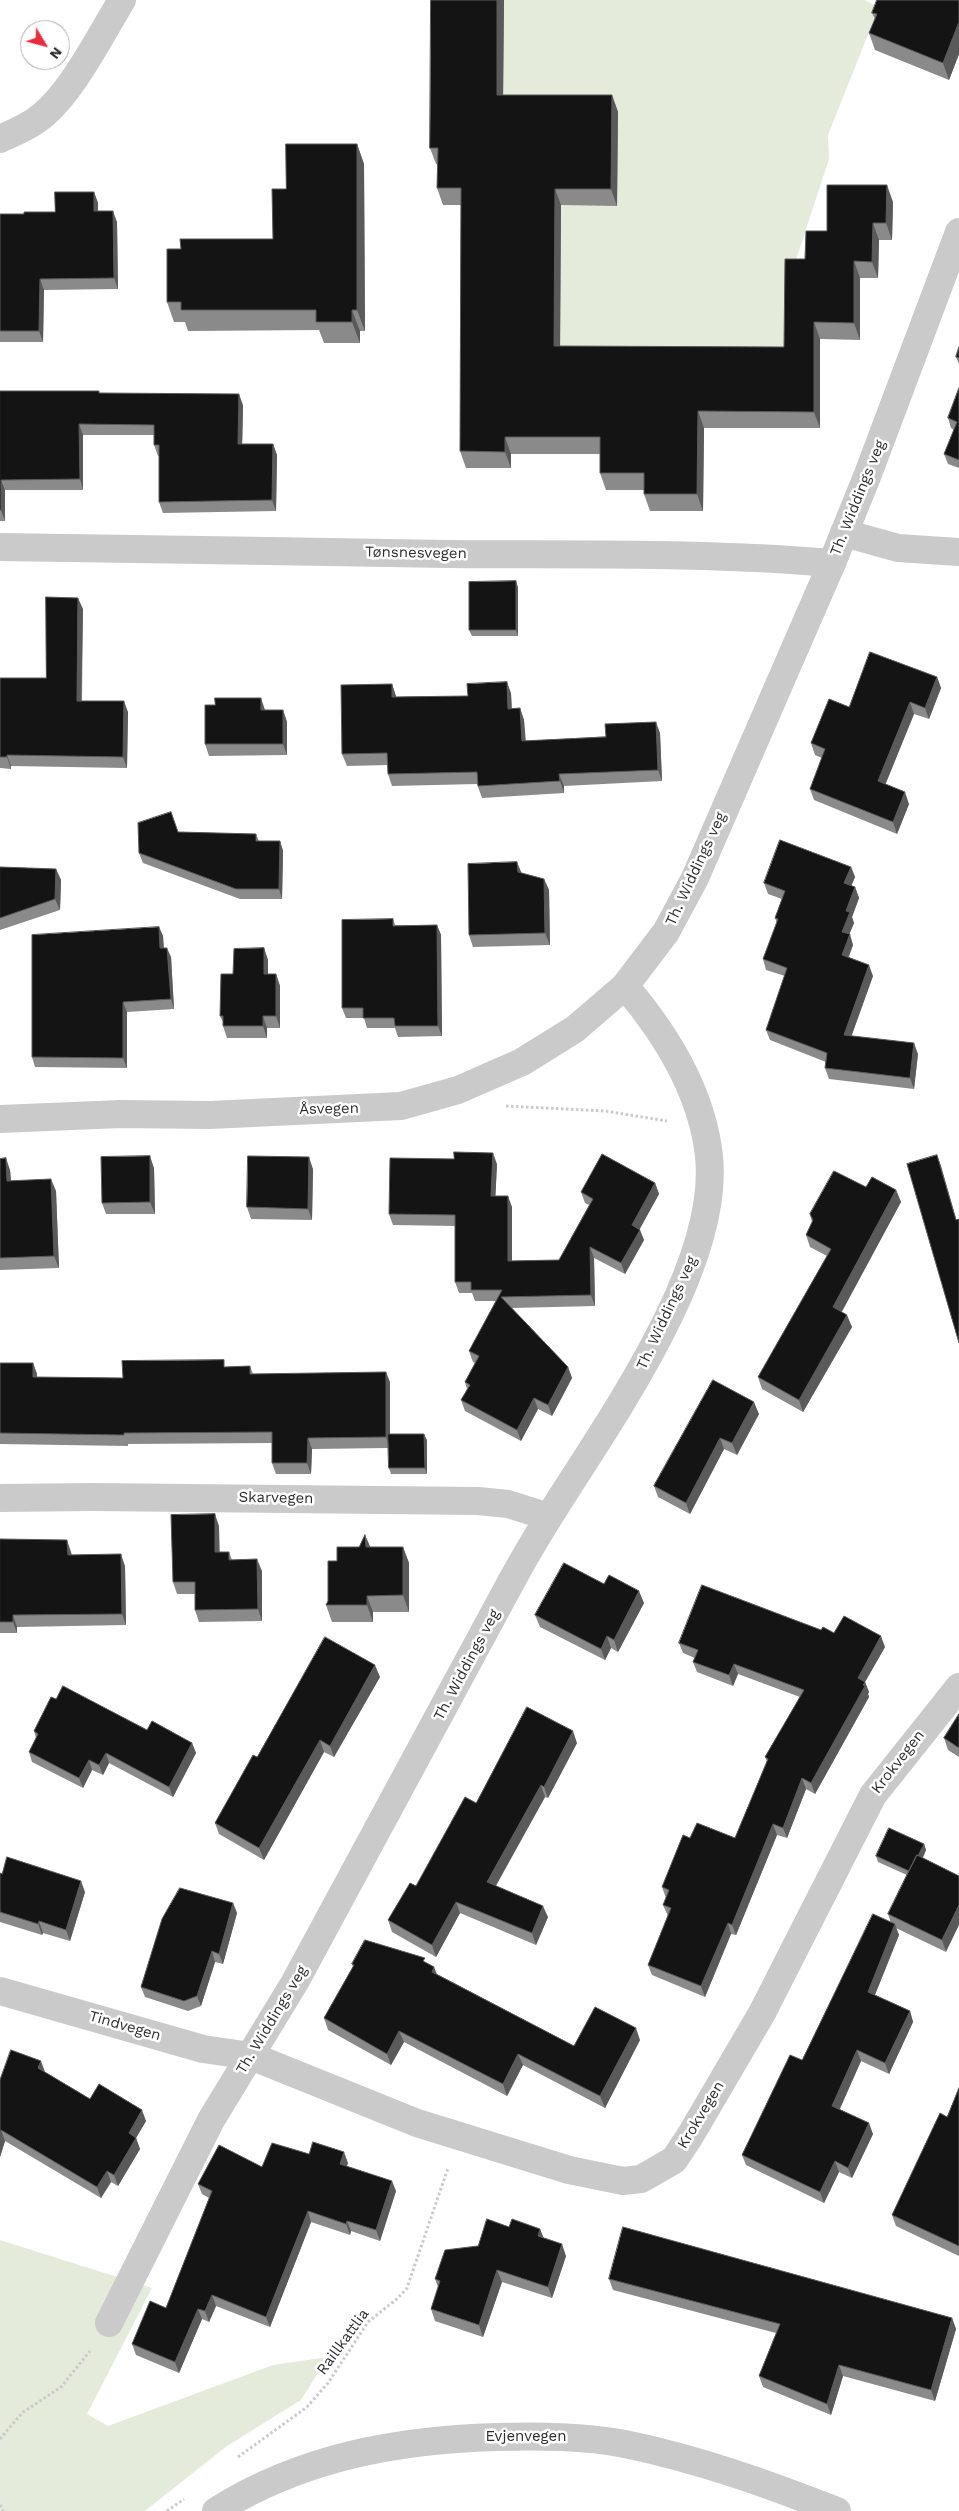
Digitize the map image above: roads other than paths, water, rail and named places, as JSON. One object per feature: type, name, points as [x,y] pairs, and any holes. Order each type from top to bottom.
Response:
[{"type":"street","points":[[0,139],[24,128],[52,106],[78,73],[122,0]]},
{"type":"street","name":"Th. Widdings veg","points":[[109,2323],[204,2133],[321,1937],[360,1858],[417,1758],[511,1582],[549,1517],[636,1378],[680,1291],[694,1258],[706,1207],[709,1182],[709,1157],[703,1126],[687,1080],[674,1054],[661,1032],[625,986],[666,932],[683,903],[799,642],[832,563],[959,232]]},
{"type":"street","points":[[844,532],[898,548],[959,552]]},
{"type":"street","name":"Tønsnesvegen","points":[[0,547],[188,551],[644,553],[758,557],[832,563]]},
{"type":"street","name":"Åsvegen","points":[[0,1119],[121,1114],[210,1115],[306,1109],[379,1109],[428,1100],[458,1090],[522,1062],[582,1023],[625,986]]},
{"type":"street","name":"Skarvegen","points":[[0,1498],[257,1498],[493,1502],[516,1506],[549,1517]]},
{"type":"street","name":"Krokvegen","points":[[251,2056],[456,2136],[569,2170],[623,2181],[641,2179],[674,2160],[762,2014],[873,1795],[959,1687]]},
{"type":"street","name":"Tindvegen","points":[[0,1991],[203,2049],[251,2056]]},
{"type":"street","name":"Evjenvegen","points":[[222,2507],[268,2481],[337,2458],[372,2450],[434,2440],[538,2436],[607,2441],[649,2450],[778,2488],[837,2511]]}]
